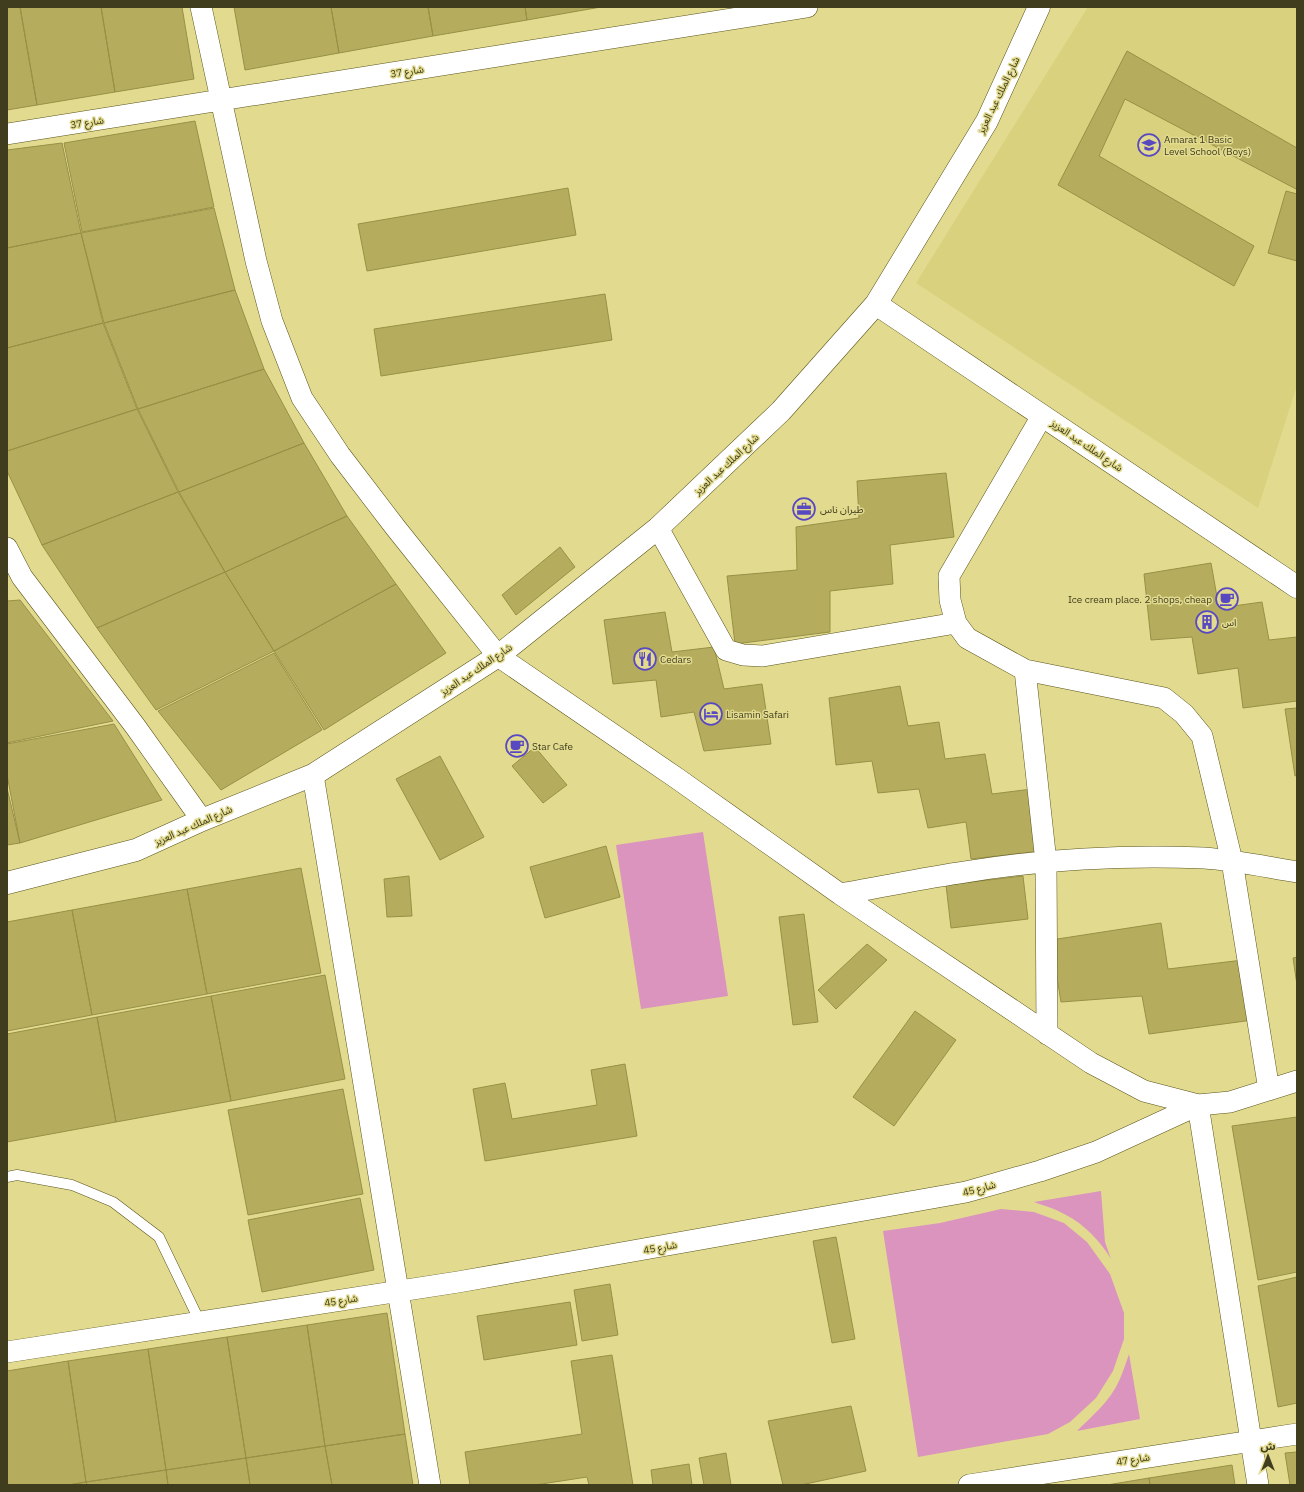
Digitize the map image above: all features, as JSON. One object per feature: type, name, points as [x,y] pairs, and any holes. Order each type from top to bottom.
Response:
[{"type":"street","points":[[201,7],[258,268],[272,321],[302,398],[340,455],[498,656],[678,779],[840,894],[1090,1063],[1144,1091],[1198,1106],[1258,1485]]},
{"type":"street","name":"شارع 37","points":[[7,134],[221,101],[739,12],[807,7]]},
{"type":"street","name":"شارع الملك عبد العزيز","points":[[7,883],[136,850],[202,820],[313,775],[498,656],[658,528],[781,411],[876,304],[987,121],[1039,7]]},
{"type":"street","name":"شارع الملك عبد العزيز","points":[[876,304],[1297,587]]},
{"type":"street","points":[[1042,416],[948,576],[950,600],[956,623],[967,638],[1025,670],[1164,698],[1184,714],[1202,736],[1232,861],[1269,1090]]},
{"type":"street","points":[[658,528],[726,650],[743,655],[763,656],[956,623]]},
{"type":"street","points":[[7,548],[14,578],[135,726],[202,820]]},
{"type":"street","points":[[1025,670],[1046,862],[1047,1034]]},
{"type":"street","points":[[313,775],[430,1485]]},
{"type":"street","points":[[840,894],[966,872],[1046,862],[1114,858],[1205,858],[1297,872]]},
{"type":"street","name":"شارع 45","points":[[7,1352],[482,1278],[966,1192],[1040,1171],[1096,1152],[1198,1106],[1230,1102],[1297,1080]]},
{"type":"street","name":"شارع 47","points":[[969,1485],[1297,1434]]},
{"type":"lane","points":[[7,1176],[17,1175],[72,1185],[113,1202],[159,1237],[200,1322]]},
{"type":"shaded area","name":"Amarat 1 Basic Level School (Boys)","points":[[1088,7],[1297,7],[1297,385],[1258,508],[916,283]]},
{"type":"shaded area","points":[[703,832],[728,996],[641,1009],[616,845]]},
{"type":"shaded area","points":[[1101,1191],[1105,1242],[1111,1259],[1086,1228],[1058,1211],[1034,1202]]},
{"type":"shaded area","points":[[1001,1209],[1034,1212],[1064,1223],[1087,1242],[1110,1274],[1124,1313],[1124,1339],[1113,1371],[1096,1398],[1070,1422],[1048,1434],[918,1457],[883,1231],[940,1223]]},
{"type":"shaded area","points":[[1129,1354],[1140,1419],[1077,1431],[1111,1395],[1119,1381]]},
{"type":"building","points":[[7,7],[20,7],[37,105],[7,110]]},
{"type":"building","points":[[20,7],[101,7],[115,92],[37,105]]},
{"type":"building","points":[[101,7],[182,7],[194,79],[115,92]]},
{"type":"building","points":[[234,7],[331,7],[339,53],[245,70]]},
{"type":"building","points":[[331,7],[428,7],[433,36],[339,53]]},
{"type":"building","points":[[428,7],[525,7],[527,20],[433,36]]},
{"type":"building","points":[[525,7],[601,7],[527,20]]},
{"type":"building","points":[[1127,51],[1297,148],[1296,189],[1125,99],[1099,156],[1254,246],[1234,286],[1058,185]]},
{"type":"building","points":[[195,121],[214,207],[82,232],[64,143]]},
{"type":"building","points":[[62,143],[81,233],[7,248],[7,150]]},
{"type":"building","points":[[568,188],[576,235],[367,271],[358,224]]},
{"type":"building","points":[[1286,191],[1297,194],[1297,261],[1268,253]]},
{"type":"building","points":[[214,208],[235,290],[104,323],[81,233]]},
{"type":"building","points":[[81,233],[103,323],[7,348],[7,248]]},
{"type":"building","points":[[235,290],[264,369],[138,409],[104,323]]},
{"type":"building","points":[[605,294],[612,340],[381,376],[374,329]]},
{"type":"building","points":[[103,323],[137,409],[7,451],[7,348]]},
{"type":"building","points":[[264,369],[304,443],[179,492],[138,409]]},
{"type":"building","points":[[137,409],[178,492],[42,545],[7,471],[7,451]]},
{"type":"building","points":[[304,443],[347,516],[225,572],[179,492]]},
{"type":"building","points":[[946,473],[954,537],[890,545],[893,584],[830,591],[830,632],[735,644],[727,576],[797,570],[796,527],[859,518],[857,481]]},
{"type":"building","points":[[178,492],[225,572],[97,628],[42,545]]},
{"type":"building","points":[[347,516],[396,584],[274,651],[225,572]]},
{"type":"building","points":[[560,547],[575,567],[516,615],[502,595]]},
{"type":"building","name":"اس","points":[[1211,563],[1219,608],[1262,602],[1269,640],[1297,637],[1297,701],[1243,708],[1238,668],[1198,674],[1192,637],[1151,640],[1144,574]]},
{"type":"building","points":[[225,572],[274,651],[156,710],[97,628]]},
{"type":"building","points":[[396,584],[446,653],[324,730],[274,651]]},
{"type":"building","points":[[20,600],[113,721],[7,743],[7,601]]},
{"type":"building","points":[[665,612],[672,652],[714,647],[724,689],[762,684],[771,744],[704,751],[694,712],[661,717],[656,680],[613,684],[604,620]]},
{"type":"building","points":[[274,653],[322,730],[221,790],[158,711]]},
{"type":"building","points":[[900,686],[908,726],[939,722],[945,759],[985,754],[992,794],[1032,789],[1040,851],[971,859],[966,822],[928,828],[919,789],[878,793],[872,761],[836,765],[829,698]]},
{"type":"building","points":[[1297,708],[1297,775],[1295,776],[1285,709]]},
{"type":"building","points":[[114,724],[162,800],[20,843],[7,775],[7,744]]},
{"type":"building","points":[[535,747],[567,785],[543,803],[512,766]]},
{"type":"building","points":[[440,756],[484,837],[440,860],[396,779]]},
{"type":"building","points":[[7,788],[20,843],[7,845]]},
{"type":"building","points":[[606,846],[620,897],[545,918],[530,867]]},
{"type":"building","points":[[301,868],[321,973],[207,994],[187,889]]},
{"type":"building","points":[[409,876],[412,916],[387,917],[384,879]]},
{"type":"building","points":[[1023,876],[1028,919],[951,928],[946,885]]},
{"type":"building","points":[[187,889],[207,994],[92,1015],[72,910]]},
{"type":"building","points":[[72,910],[92,1015],[7,1031],[7,922]]},
{"type":"building","points":[[804,914],[818,1022],[793,1025],[779,917]]},
{"type":"building","points":[[1161,923],[1168,969],[1243,960],[1253,1020],[1149,1034],[1142,996],[1061,1002],[1051,940]]},
{"type":"building","points":[[867,944],[887,960],[836,1009],[818,990]]},
{"type":"building","points":[[1297,957],[1297,985],[1293,958]]},
{"type":"building","points":[[325,975],[345,1079],[231,1101],[211,996]]},
{"type":"building","points":[[211,996],[231,1101],[116,1122],[97,1017]]},
{"type":"building","points":[[915,1011],[956,1040],[894,1126],[853,1097]]},
{"type":"building","points":[[97,1017],[116,1122],[7,1142],[7,1034]]},
{"type":"building","points":[[625,1064],[637,1136],[485,1161],[473,1089],[505,1083],[512,1119],[597,1105],[591,1070]]},
{"type":"building","points":[[343,1089],[363,1194],[248,1215],[228,1110]]},
{"type":"building","points":[[1297,1117],[1297,1272],[1258,1280],[1232,1126]]},
{"type":"building","points":[[360,1198],[374,1270],[262,1292],[248,1220]]},
{"type":"building","points":[[836,1237],[855,1339],[832,1343],[813,1241]]},
{"type":"building","points":[[1297,1277],[1297,1403],[1278,1407],[1258,1286]]},
{"type":"building","points":[[610,1284],[618,1335],[582,1341],[574,1290]]},
{"type":"building","points":[[570,1302],[577,1345],[484,1360],[477,1316]]},
{"type":"building","points":[[387,1313],[405,1434],[325,1446],[307,1325]]},
{"type":"building","points":[[307,1325],[325,1446],[246,1458],[227,1337]]},
{"type":"building","points":[[227,1337],[246,1458],[166,1470],[148,1349]]},
{"type":"building","points":[[148,1349],[166,1470],[86,1482],[68,1361]]},
{"type":"building","points":[[612,1355],[633,1485],[589,1485],[587,1477],[535,1485],[470,1485],[465,1452],[582,1434],[571,1361]]},
{"type":"building","points":[[68,1361],[86,1482],[68,1485],[7,1485],[7,1371]]},
{"type":"building","points":[[851,1406],[866,1471],[801,1485],[783,1485],[768,1421]]},
{"type":"building","points":[[405,1434],[413,1485],[332,1485],[325,1446]]},
{"type":"building","points":[[325,1446],[332,1485],[250,1485],[246,1458]]},
{"type":"building","points":[[1297,1452],[1297,1485],[1290,1485],[1285,1453]]},
{"type":"building","points":[[726,1453],[731,1485],[704,1485],[699,1458]]},
{"type":"building","points":[[246,1458],[250,1485],[168,1485],[166,1470]]},
{"type":"building","points":[[689,1464],[692,1485],[653,1485],[651,1470]]},
{"type":"building","points":[[1232,1465],[1235,1485],[1150,1485],[1149,1478]]},
{"type":"building","points":[[166,1470],[168,1485],[87,1485],[86,1482]]},
{"type":"building","points":[[1149,1478],[1150,1485],[1107,1485]]},
{"type":"building","points":[[86,1482],[87,1485],[68,1485]]},
{"type":"place","name":"Amarat 1 Basic Level School (Boys)","points":[[1149,145]]},
{"type":"place","name":"طيران ناس","points":[[804,509]]},
{"type":"place","name":"Ice cream place. 2 shops, cheap","points":[[1227,599]]},
{"type":"place","name":"اس","points":[[1207,622]]},
{"type":"place","name":"Cedars","points":[[645,659]]},
{"type":"place","name":"Lisamin Safari","points":[[711,714]]},
{"type":"place","name":"Star Cafe","points":[[517,746]]}]
